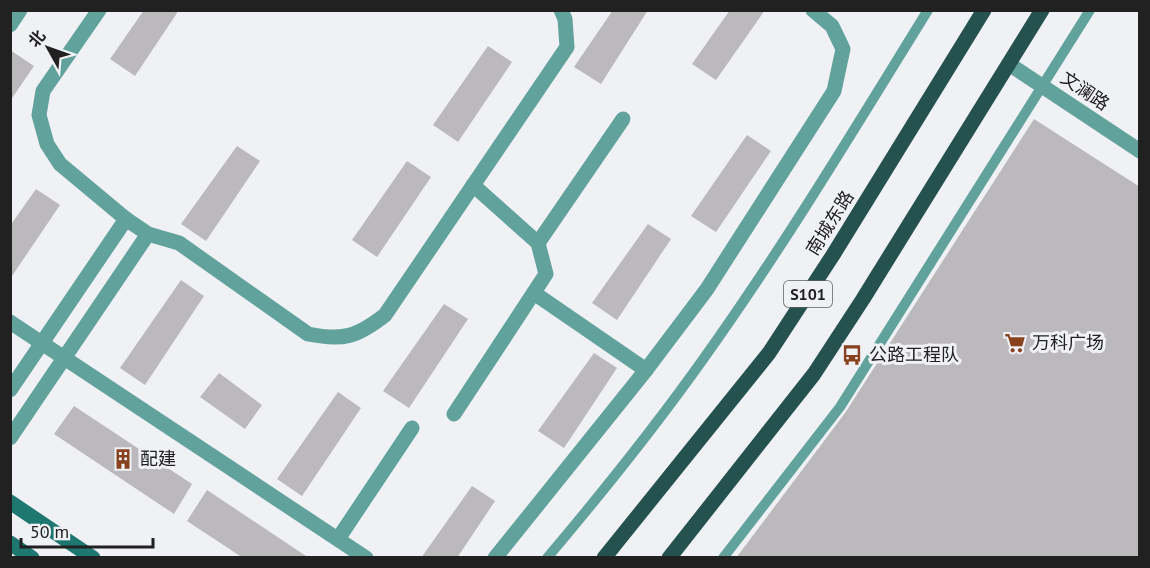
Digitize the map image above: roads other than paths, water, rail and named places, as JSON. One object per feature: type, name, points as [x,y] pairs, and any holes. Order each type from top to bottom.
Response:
[{"type":"main road","name":"南城东路","points":[[604,558],[769,353],[833,255],[984,10]]},
{"type":"main road","name":"S101","points":[[669,558],[814,374],[1042,10]]},
{"type":"main road","points":[[10,502],[93,558]]},
{"type":"main road","points":[[10,543],[32,558]]},
{"type":"street","points":[[10,25],[20,10]]},
{"type":"street","points":[[99,10],[43,91],[39,115],[46,144],[60,164],[126,219],[148,234],[179,243],[308,334],[330,339],[356,335],[385,315],[567,47],[566,19],[561,10]]},
{"type":"street","points":[[495,558],[646,370],[707,289],[834,91],[843,49],[832,26],[813,10]]},
{"type":"street","name":"文澜路","points":[[1009,64],[1140,151]]},
{"type":"street","points":[[538,243],[623,119]]},
{"type":"street","points":[[454,414],[546,274],[538,243],[473,185]]},
{"type":"street","points":[[10,390],[126,219]]},
{"type":"street","points":[[10,438],[148,234]]},
{"type":"street","points":[[534,292],[646,370]]},
{"type":"street","points":[[10,322],[366,558]]},
{"type":"street","points":[[338,539],[412,428]]},
{"type":"lane","points":[[547,558],[704,359],[807,206],[928,10]]},
{"type":"lane","points":[[723,558],[840,407],[1090,10]]},
{"type":"place","name":"万科广场","points":[[1015,343]]},
{"type":"place","name":"公路工程队","points":[[852,355]]},
{"type":"place","name":"配建","points":[[123,459]]}]
